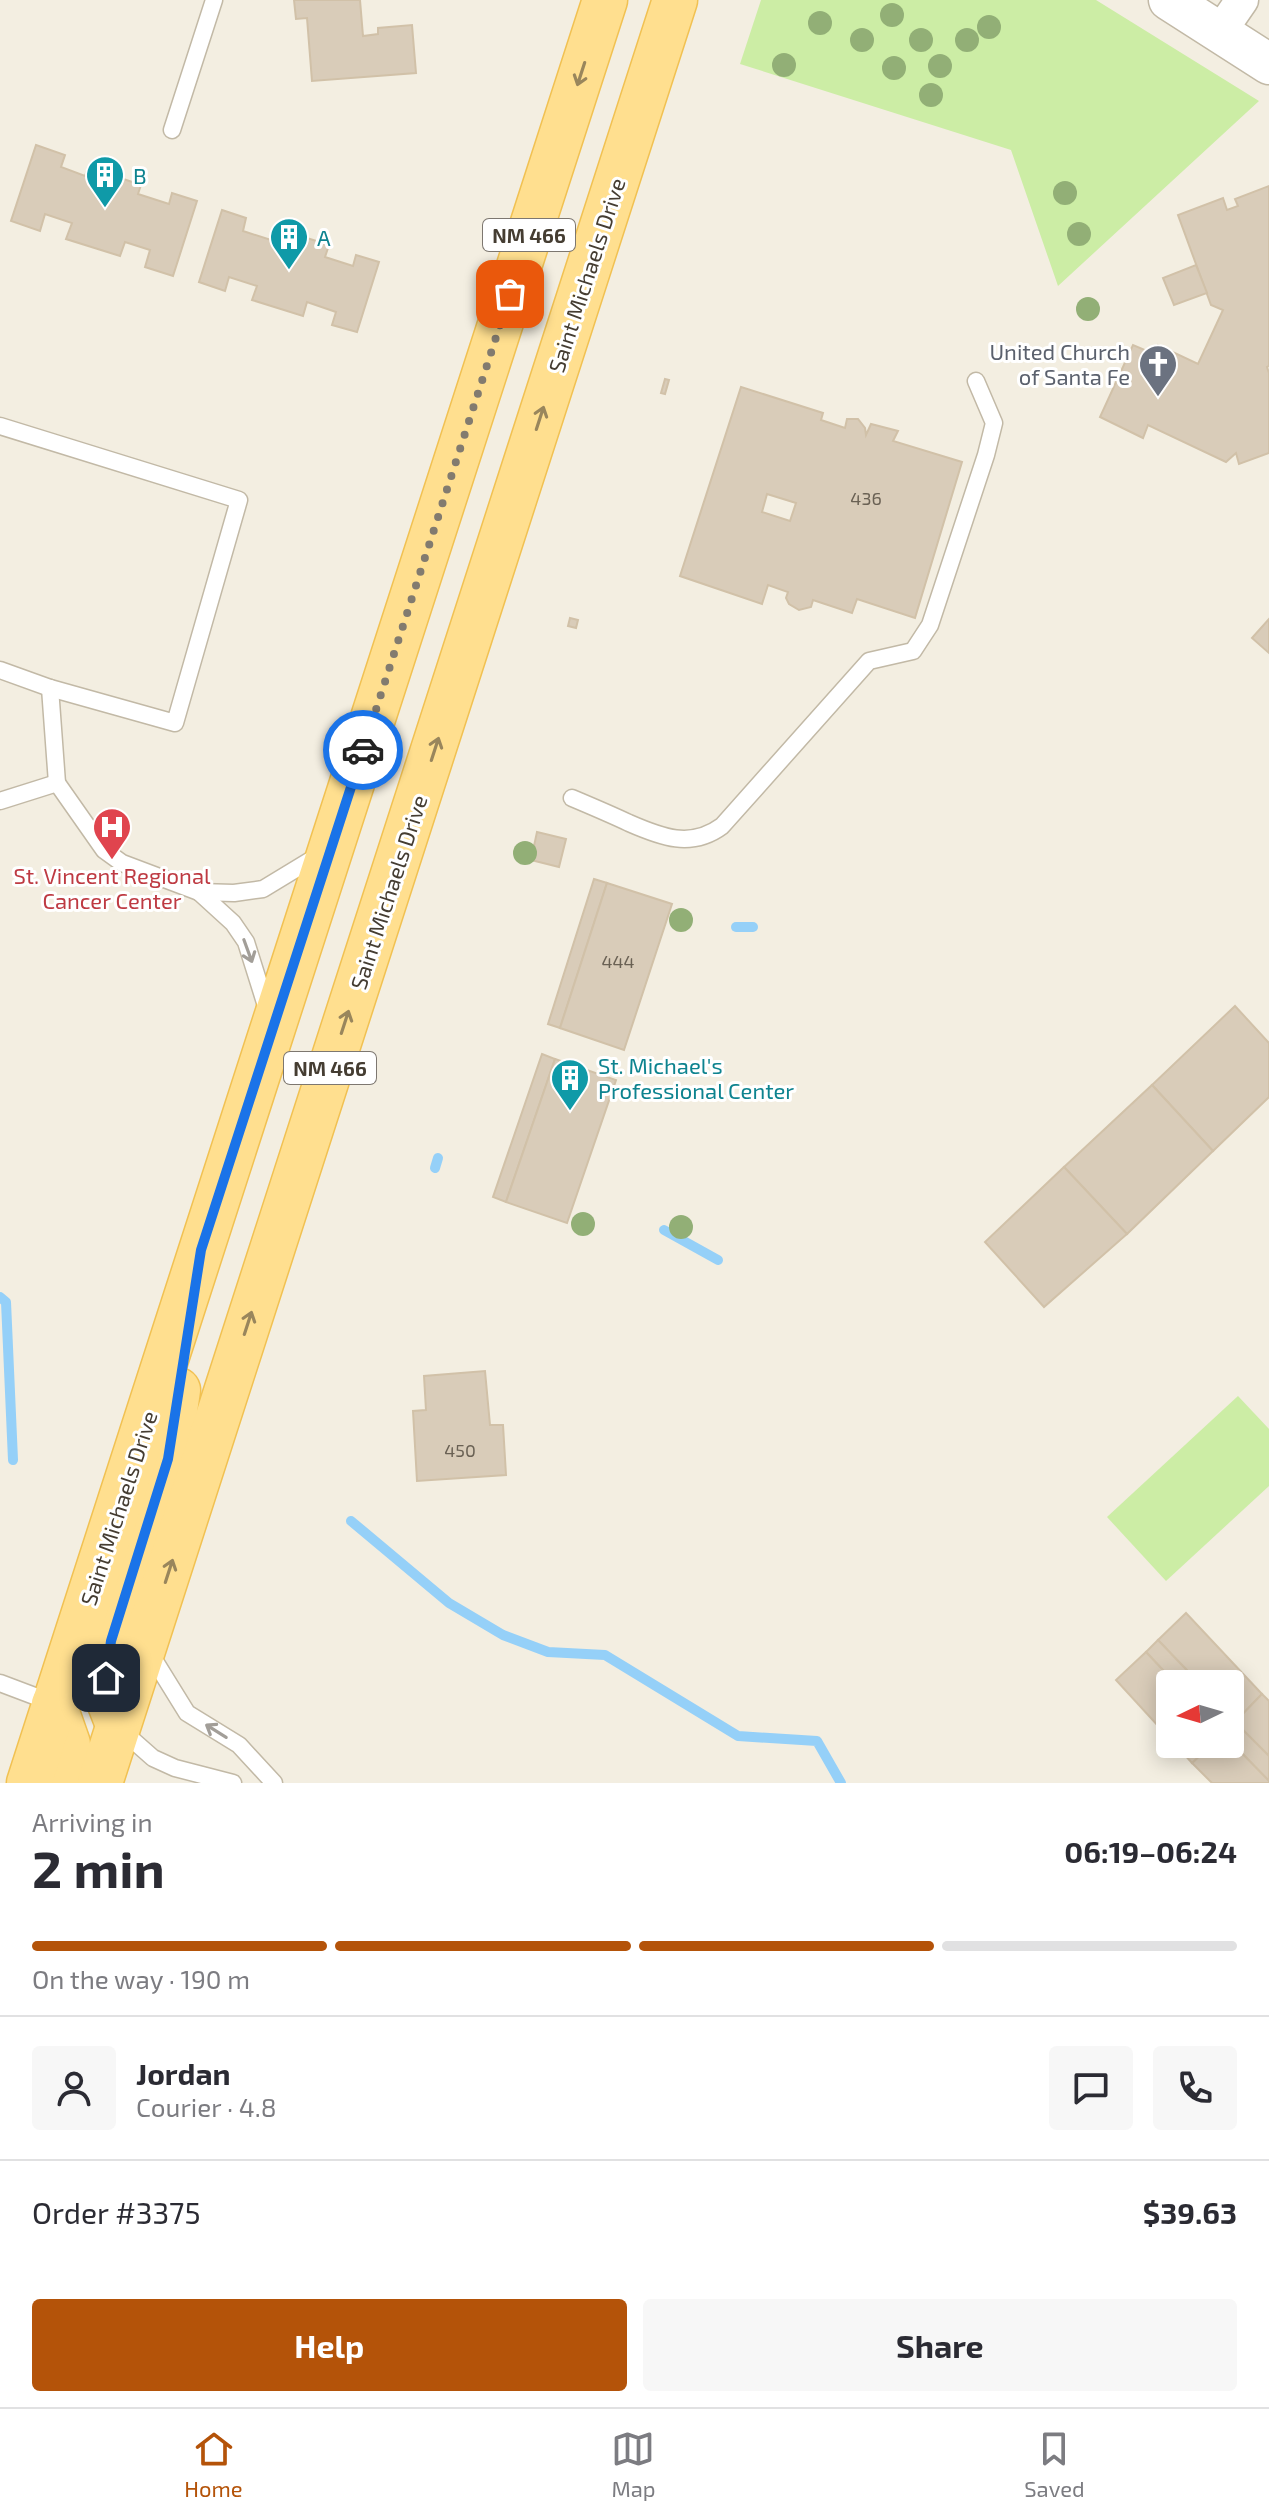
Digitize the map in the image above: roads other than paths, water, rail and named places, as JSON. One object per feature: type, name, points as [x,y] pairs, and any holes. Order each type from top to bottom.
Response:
[{"type":"main road","name":"Saint Michaels Drive","points":[[29,1783],[605,0]]},
{"type":"main road","name":"Saint Michaels Drive","points":[[100,1783],[675,0]]},
{"type":"main road","points":[[285,1207],[265,1132],[321,968],[331,848]]},
{"type":"main road","points":[[118,1727],[108,1699],[107,1658],[168,1459],[201,1250]]},
{"type":"main road","points":[[54,1704],[68,1744],[67,1783]]},
{"type":"street","points":[[1169,0],[1231,16],[1269,64]]},
{"type":"lane","points":[[172,130],[214,0]]},
{"type":"lane","points":[[572,798],[662,837],[703,838],[722,826],[869,661],[913,651],[930,625],[994,423],[976,381]]},
{"type":"lane","points":[[0,426],[239,500],[175,723],[50,688],[0,670]]},
{"type":"lane","points":[[50,688],[57,783],[104,850],[122,863],[199,892],[234,893],[263,889],[331,848]]},
{"type":"lane","points":[[0,801],[57,783]]},
{"type":"lane","points":[[199,892],[233,923],[246,942],[273,1029]]},
{"type":"lane","points":[[145,1645],[187,1713],[239,1745],[274,1783]]},
{"type":"lane","points":[[0,1683],[54,1704]]},
{"type":"lane","points":[[118,1727],[153,1758],[175,1768],[233,1783]]},
{"type":"waterway","points":[[736,927],[753,927]]},
{"type":"waterway","points":[[435,1168],[438,1158]]},
{"type":"waterway","points":[[664,1230],[718,1260]]},
{"type":"waterway","points":[[0,1297],[6,1302],[13,1460]]},
{"type":"waterway","points":[[351,1521],[449,1603],[503,1635],[548,1652],[605,1655],[738,1736],[817,1741],[841,1783]]},
{"type":"place","name":"B","points":[[105,209]]},
{"type":"place","name":"A","points":[[289,271]]},
{"type":"place","name":"United Church of Santa Fe","points":[[1158,398]]},
{"type":"place","name":"St. Vincent Regional Cancer Center","points":[[112,861]]},
{"type":"place","name":"St. Michael's Professional Center","points":[[570,1112]]}]
